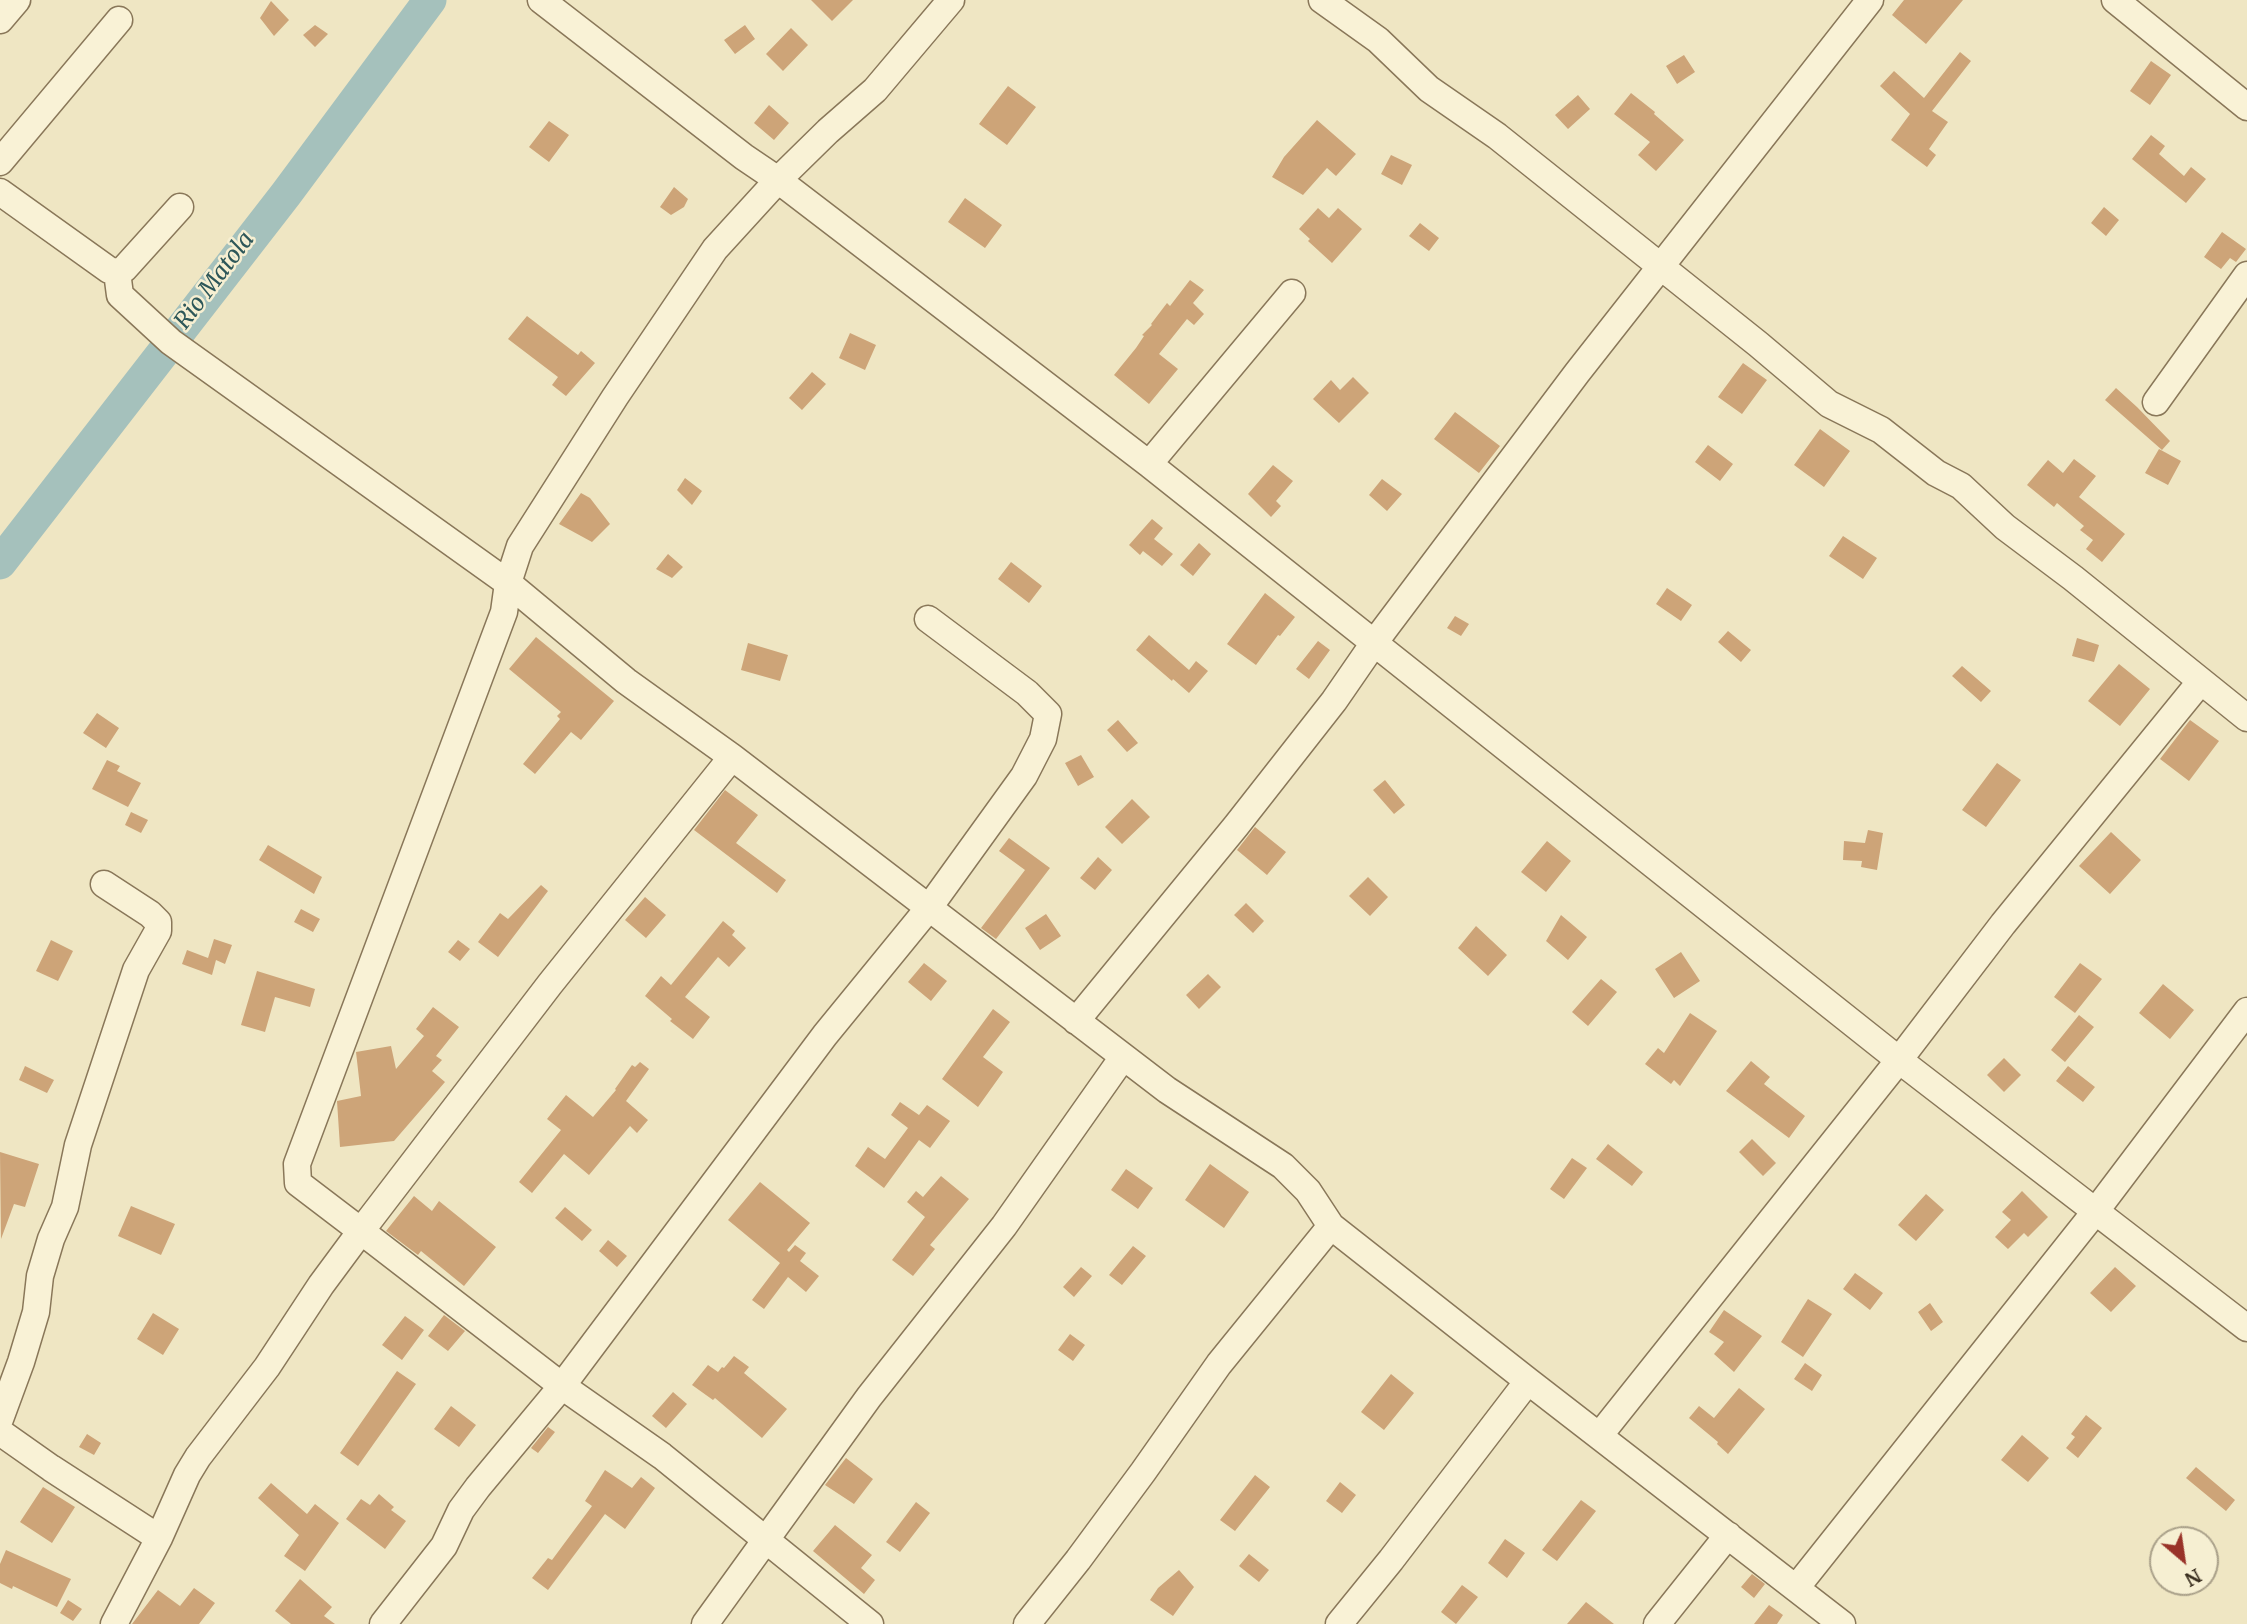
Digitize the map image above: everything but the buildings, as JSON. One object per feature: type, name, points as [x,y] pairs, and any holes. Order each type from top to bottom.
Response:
[{"type":"street","points":[[0,20],[17,0]]},
{"type":"street","points":[[541,0],[1149,464],[1899,1060],[2247,1328]]},
{"type":"street","points":[[870,1624],[662,1456],[562,1386],[298,1183],[297,1164],[505,612],[508,583],[520,546],[615,397],[715,249],[778,180],[875,90],[951,0]]},
{"type":"street","points":[[1322,0],[1378,40],[1429,89],[1497,136],[1829,404],[1881,430],[1936,473],[1961,486],[2005,527],[2247,718]]},
{"type":"street","points":[[1076,1021],[1334,701],[1374,642],[1577,373],[1870,0]]},
{"type":"street","points":[[2115,0],[2247,107]]},
{"type":"street","points":[[0,162],[119,20]]},
{"type":"street","points":[[0,191],[109,270],[117,272],[124,269],[180,207]]},
{"type":"street","points":[[117,272],[120,295],[171,342],[508,583],[626,681],[732,757],[1122,1057],[1283,1166],[1308,1191],[1331,1226],[1842,1624]]},
{"type":"street","points":[[2156,402],[2247,275]]},
{"type":"street","points":[[1149,464],[1292,293]]},
{"type":"street","points":[[383,1624],[444,1546],[461,1510],[478,1487],[562,1386],[825,1035],[928,909],[1024,776],[1043,739],[1048,714],[1027,693],[928,619]]},
{"type":"street","points":[[1599,1436],[1899,1060],[2003,924],[2201,681]]},
{"type":"street","points":[[114,1624],[198,1457],[267,1367],[321,1285],[361,1231],[550,984],[732,757]]},
{"type":"street","points":[[0,1419],[22,1362],[36,1312],[40,1276],[51,1239],[65,1207],[78,1145],[118,1020],[136,970],[158,931],[158,922],[150,914],[104,884]]},
{"type":"street","points":[[1796,1588],[2095,1212],[2247,1011]]},
{"type":"street","points":[[705,1624],[870,1397],[1004,1226],[1122,1057]]},
{"type":"street","points":[[1027,1624],[1135,1483],[1219,1364],[1331,1226]]},
{"type":"street","points":[[1339,1624],[1528,1381]]},
{"type":"street","points":[[0,1432],[159,1538]]},
{"type":"street","points":[[1657,1624],[1728,1535]]},
{"type":"waterway","name":"Rio Matola","points":[[0,563],[286,194],[430,0]]}]
